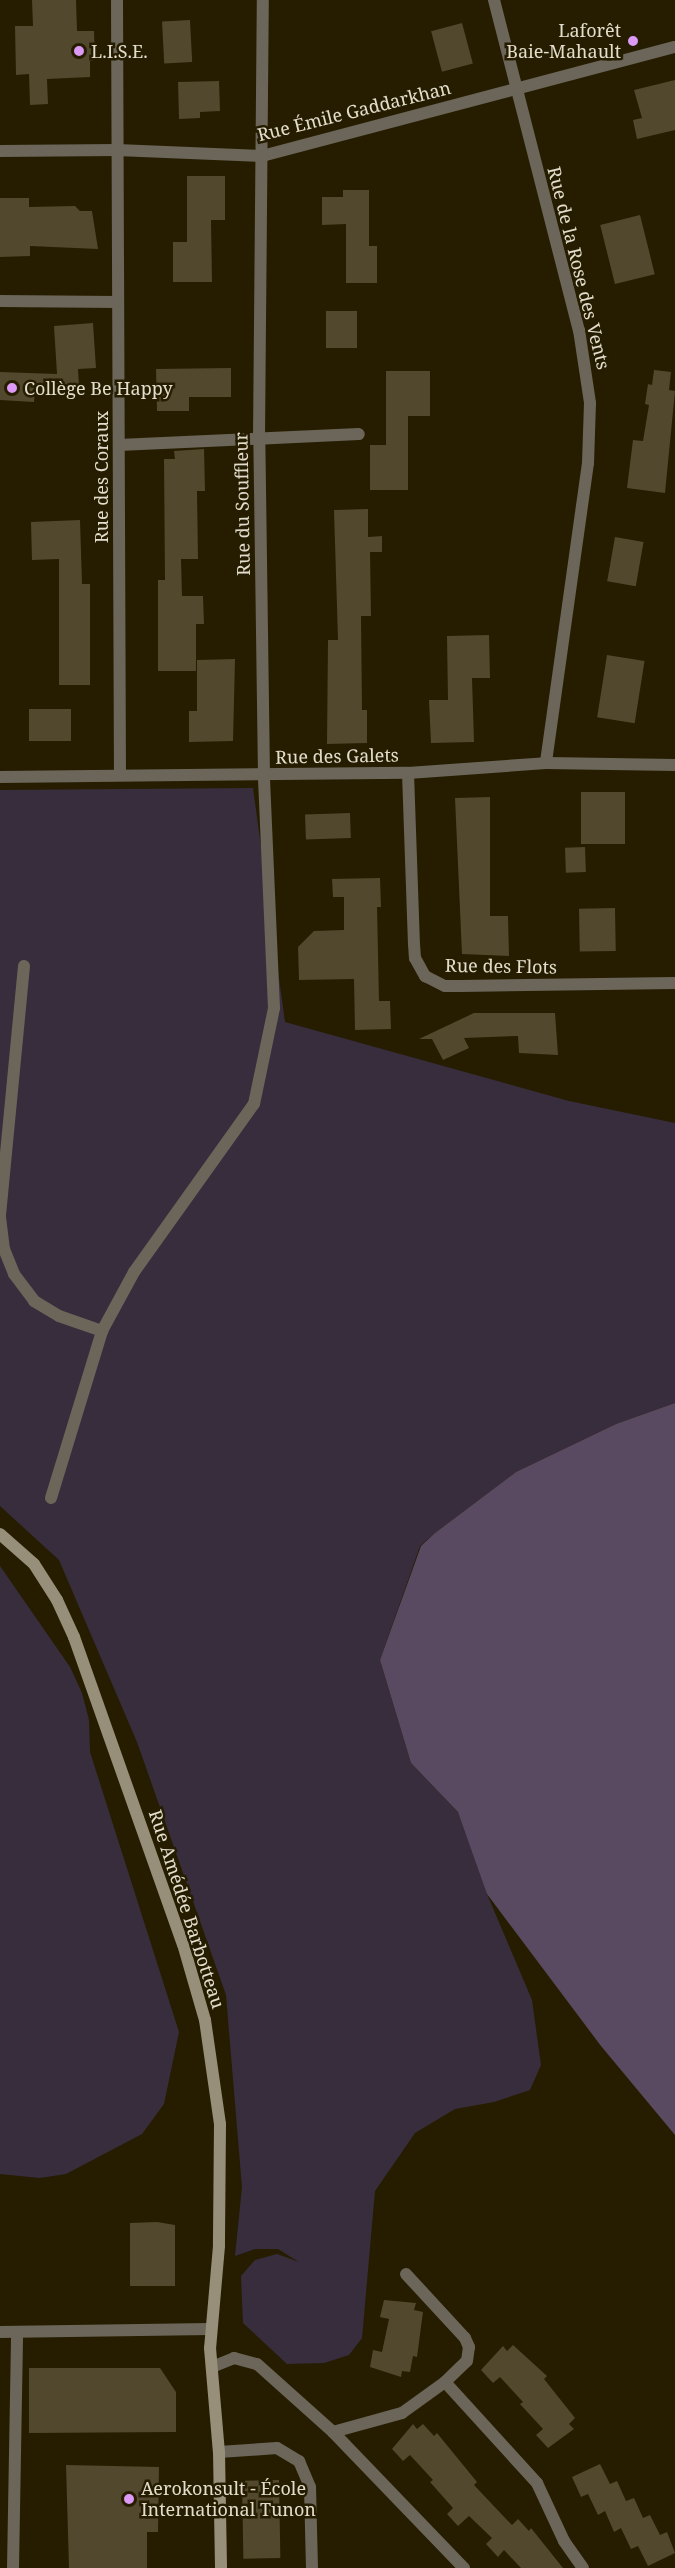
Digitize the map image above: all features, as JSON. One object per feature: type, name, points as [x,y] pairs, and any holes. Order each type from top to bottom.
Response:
[{"type":"street","name":"Rue des Coraux","points":[[117,0],[120,773]]},
{"type":"street","name":"Rue du Souffleur","points":[[51,1498],[102,1331],[134,1272],[254,1104],[274,1008],[264,775],[259,437],[263,0]]},
{"type":"street","name":"Rue de la Rose des Vents","points":[[494,0],[514,88],[579,330],[590,403],[588,463],[546,763]]},
{"type":"street","name":"Rue Émile Gaddarkhan","points":[[0,151],[117,150],[262,156],[514,88],[675,48]]},
{"type":"street","points":[[0,301],[117,302]]},
{"type":"street","points":[[120,445],[359,434]]},
{"type":"street","name":"Rue des Galets","points":[[0,777],[120,773],[264,775],[408,773],[546,763],[675,765]]},
{"type":"street","name":"Rue des Flots","points":[[408,773],[415,958],[425,976],[445,986],[675,983]]},
{"type":"street","points":[[24,966],[0,1217],[4,1249],[14,1274],[34,1301],[59,1316],[102,1331]]},
{"type":"street","name":"Rue Amédée Barbotteau","points":[[0,1534],[40,1573],[74,1637],[183,1944],[205,2020],[220,2124],[219,2246],[210,2329],[219,2452],[221,2568]]},
{"type":"street","points":[[333,2432],[402,2413],[445,2382],[466,2361],[467,2342],[406,2274]]},
{"type":"street","points":[[0,2332],[210,2329]]},
{"type":"street","points":[[13,2568],[17,2332]]},
{"type":"street","points":[[212,2367],[234,2358],[257,2364],[333,2432],[464,2568]]},
{"type":"street","points":[[445,2382],[537,2483],[564,2541],[583,2568]]},
{"type":"street","points":[[219,2452],[277,2448],[299,2461],[310,2487],[312,2568]]},
{"type":"shaded area","points":[[253,788],[285,1022],[569,1101],[675,1123],[675,1403],[616,1424],[516,1472],[420,1546],[380,1660],[411,1763],[458,1812],[472,1846],[487,1894],[532,2000],[541,2065],[530,2090],[494,2102],[455,2109],[415,2133],[375,2191],[362,2338],[349,2355],[324,2363],[287,2364],[243,2323],[241,2276],[255,2260],[277,2254],[299,2262],[278,2249],[255,2249],[235,2256],[242,2187],[226,1995],[137,1742],[59,1560],[0,1506],[0,790]]},
{"type":"shaded area","points":[[675,1403],[675,2135],[601,2046],[487,1894],[458,1812],[411,1763],[380,1660],[421,1546],[435,1533],[516,1472],[616,1424]]},
{"type":"shaded area","points":[[0,1566],[70,1667],[82,1693],[89,1720],[90,1752],[179,2032],[164,2104],[142,2134],[66,2174],[40,2178],[0,2174]]},
{"type":"building","points":[[32,0],[76,0],[77,31],[94,31],[95,60],[90,61],[90,77],[47,79],[48,104],[30,105],[29,74],[16,75],[15,26],[33,26]]},
{"type":"building","points":[[190,20],[192,62],[164,63],[162,21]]},
{"type":"building","points":[[462,23],[473,64],[442,72],[431,31]]},
{"type":"building","points":[[675,80],[675,130],[637,139],[633,120],[642,118],[634,90]]},
{"type":"building","points":[[219,81],[220,111],[200,112],[200,118],[179,119],[178,82]]},
{"type":"building","points":[[187,176],[225,176],[225,220],[211,220],[212,282],[173,282],[173,242],[187,242]]},
{"type":"building","points":[[343,190],[369,190],[369,246],[377,246],[377,283],[346,283],[346,224],[322,225],[322,197],[343,197]]},
{"type":"building","points":[[0,198],[29,198],[29,207],[75,206],[80,211],[92,211],[98,249],[30,246],[30,256],[0,257]]},
{"type":"building","points":[[640,215],[655,274],[615,284],[600,225]]},
{"type":"building","points":[[326,311],[357,311],[357,348],[326,348]]},
{"type":"building","points":[[93,323],[96,368],[78,369],[79,386],[35,388],[34,402],[0,400],[0,372],[57,374],[54,326]]},
{"type":"building","points":[[231,368],[231,397],[189,397],[189,411],[157,411],[156,369]]},
{"type":"building","points":[[654,370],[671,372],[669,390],[675,391],[665,493],[627,488],[633,440],[643,441],[649,405],[645,404],[648,384],[652,385]]},
{"type":"building","points":[[386,371],[430,371],[430,416],[408,416],[408,490],[370,490],[370,445],[386,445]]},
{"type":"building","points":[[204,449],[205,491],[197,491],[198,559],[181,559],[182,596],[203,596],[204,624],[196,624],[196,671],[158,671],[158,580],[165,580],[164,459],[175,459],[174,451]]},
{"type":"building","points":[[368,509],[368,537],[382,536],[382,552],[370,552],[371,616],[361,616],[362,710],[367,710],[367,743],[327,744],[328,640],[338,640],[334,510]]},
{"type":"building","points":[[80,520],[82,584],[90,584],[90,685],[59,685],[59,559],[32,560],[31,522]]},
{"type":"building","points":[[615,537],[644,542],[636,586],[607,581]]},
{"type":"building","points":[[489,635],[490,678],[472,678],[474,742],[431,743],[429,700],[448,700],[447,636]]},
{"type":"building","points":[[607,655],[645,661],[635,723],[597,717]]},
{"type":"building","points":[[235,659],[233,741],[189,742],[189,711],[197,711],[197,660]]},
{"type":"building","points":[[29,709],[71,709],[71,741],[29,741]]},
{"type":"building","points":[[581,792],[625,792],[625,844],[581,844]]},
{"type":"building","points":[[490,797],[490,916],[508,916],[509,956],[462,954],[455,798]]},
{"type":"building","points":[[350,813],[351,838],[306,840],[305,815]]},
{"type":"building","points":[[585,847],[586,872],[566,873],[565,848]]},
{"type":"building","points":[[380,878],[381,907],[377,907],[379,1001],[390,1001],[391,1029],[355,1030],[354,979],[299,980],[298,947],[314,931],[344,930],[344,897],[333,897],[332,879]]},
{"type":"building","points":[[615,908],[616,951],[580,952],[579,909]]},
{"type":"building","points":[[474,1013],[555,1013],[558,1055],[519,1053],[518,1036],[464,1038],[469,1048],[443,1060],[432,1039],[419,1039]]},
{"type":"building","points":[[157,2222],[175,2225],[175,2286],[130,2286],[130,2223]]},
{"type":"building","points":[[384,2300],[416,2303],[414,2310],[423,2312],[417,2357],[413,2356],[410,2372],[402,2371],[401,2377],[370,2367],[373,2350],[382,2352],[389,2319],[380,2317]]},
{"type":"building","points":[[513,2345],[547,2376],[544,2379],[575,2418],[569,2424],[574,2429],[548,2448],[536,2435],[543,2429],[520,2404],[523,2402],[500,2377],[493,2383],[481,2370],[503,2346],[507,2351]]},
{"type":"building","points":[[29,2368],[160,2368],[176,2392],[176,2432],[29,2433]]},
{"type":"building","points":[[413,2424],[417,2429],[423,2424],[434,2436],[437,2433],[477,2482],[474,2485],[512,2525],[518,2519],[529,2531],[531,2528],[563,2568],[521,2568],[504,2550],[498,2557],[486,2544],[492,2538],[469,2516],[458,2526],[447,2514],[453,2508],[430,2482],[433,2480],[410,2455],[403,2461],[392,2449]]},
{"type":"building","points":[[600,2464],[610,2484],[617,2481],[626,2501],[634,2498],[643,2518],[650,2515],[660,2535],[667,2532],[675,2553],[648,2566],[638,2546],[631,2549],[621,2528],[614,2532],[605,2511],[598,2515],[588,2494],[581,2497],[572,2477]]},
{"type":"building","points":[[66,2465],[159,2467],[158,2532],[147,2532],[147,2568],[69,2568]]},
{"type":"building","points":[[279,2480],[280,2558],[243,2559],[242,2481]]},
{"type":"place","name":"Laforêt Baie-Mahault","points":[[633,41]]},
{"type":"place","name":"L.I.S.E.","points":[[79,51]]},
{"type":"place","name":"Collège Be Happy","points":[[12,388]]},
{"type":"place","name":"Aerokonsult - École International Tunon","points":[[129,2499]]}]
